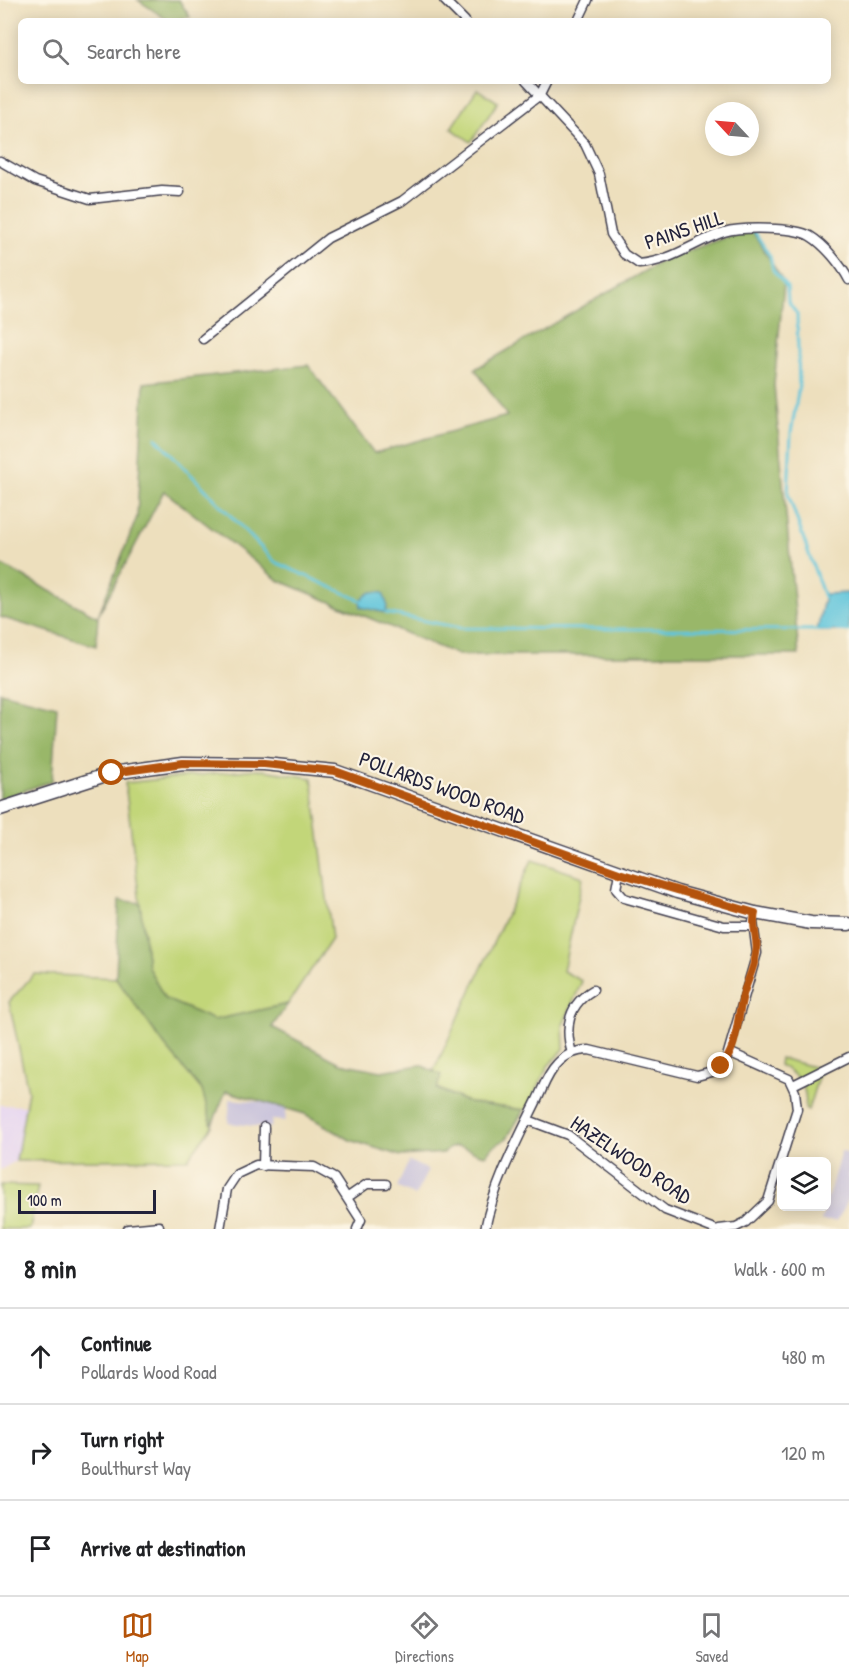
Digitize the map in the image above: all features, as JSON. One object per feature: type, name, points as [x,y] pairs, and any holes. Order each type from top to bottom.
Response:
[{"type":"street","points":[[444,0],[462,18]]},
{"type":"street","points":[[579,18],[588,0]]},
{"type":"street","name":"PAINS HILL","points":[[529,84],[585,144],[599,174],[610,234],[624,254],[639,264],[679,255],[725,232],[765,227],[809,235],[841,267],[849,280]]},
{"type":"street","points":[[203,339],[328,238],[402,201],[540,95],[546,84]]},
{"type":"street","points":[[0,161],[35,182],[90,199],[162,191],[180,192]]},
{"type":"street","name":"POLLARDS WOOD ROAD","points":[[0,809],[112,773],[183,763],[264,764],[335,771],[619,873],[755,913],[811,923],[849,924]]},
{"type":"street","points":[[619,873],[616,888],[624,898],[724,926],[753,927]]},
{"type":"street","points":[[484,1229],[495,1192],[552,1070],[572,1053],[600,1051],[697,1076],[721,1066],[730,1053],[743,993],[757,953],[753,927],[755,913]]},
{"type":"street","points":[[572,1053],[567,1025],[578,1000],[593,990]]},
{"type":"street","points":[[719,1229],[748,1226],[762,1209],[772,1193],[797,1108],[793,1085],[783,1075],[730,1053]]},
{"type":"street","points":[[793,1085],[849,1057]]},
{"type":"street","name":"HAZELWOOD ROAD","points":[[528,1120],[568,1135],[665,1210],[714,1229]]},
{"type":"street","points":[[263,1166],[264,1127]]},
{"type":"street","points":[[220,1229],[227,1189],[237,1174],[256,1165],[314,1167],[334,1178],[361,1220],[357,1229]]},
{"type":"street","points":[[348,1197],[367,1184],[386,1184]]},
{"type":"street","points":[[128,1229],[159,1226]]},
{"type":"shaded area","points":[[230,1099],[287,1105],[285,1121],[272,1120],[271,1128],[228,1123]]},
{"type":"shaded area","points":[[0,1105],[26,1106],[16,1161],[0,1170]]},
{"type":"shaded area","points":[[841,1151],[849,1154],[849,1199],[837,1221],[821,1221],[824,1211],[831,1211],[831,1186]]},
{"type":"shaded area","points":[[409,1161],[428,1170],[415,1196],[397,1187]]},
{"type":"green space","points":[[138,0],[179,0],[190,17],[165,18]]},
{"type":"green space","points":[[477,89],[498,102],[471,142],[451,128]]},
{"type":"green space","points":[[751,229],[784,283],[774,385],[799,655],[458,655],[278,580],[164,491],[98,616],[137,517],[144,383],[308,365],[374,453],[507,416],[475,369],[667,258]]},
{"type":"green space","points":[[0,564],[98,617],[96,646],[0,617]]},
{"type":"green space","points":[[0,692],[57,706],[52,781],[0,799]]},
{"type":"green space","points":[[257,769],[312,778],[332,939],[288,1004],[214,1020],[165,999],[148,967],[125,783]]},
{"type":"green space","points":[[532,860],[583,877],[563,971],[582,981],[563,1025],[564,1049],[548,1066],[527,1110],[470,1103],[437,1088],[434,1070]]},
{"type":"green space","points":[[119,900],[140,903],[148,967],[165,999],[214,1020],[288,1004],[272,1027],[340,1063],[381,1071],[421,1065],[441,1075],[437,1089],[470,1103],[524,1110],[507,1138],[491,1148],[486,1155],[455,1147],[449,1148],[444,1153],[401,1156],[350,1140],[305,1114],[226,1091],[212,1125],[202,1090],[165,1046],[116,978]]},
{"type":"green space","points":[[34,974],[116,978],[165,1046],[202,1090],[212,1126],[188,1159],[16,1161],[28,1091],[9,1002]]},
{"type":"green space","points":[[780,1058],[817,1068],[820,1071],[808,1110],[805,1109],[803,1087],[791,1072],[779,1065]]},
{"type":"green space","points":[[0,1185],[38,1186],[30,1229],[0,1229]]},
{"type":"water","points":[[371,592],[383,593],[387,604],[386,613],[361,607],[360,600]]},
{"type":"water","points":[[849,593],[849,631],[817,631],[825,594]]},
{"type":"waterway","points":[[754,231],[770,256],[773,270],[787,287],[788,301],[797,314],[799,386],[791,433],[788,494],[824,597]]},
{"type":"waterway","points":[[156,438],[275,562],[360,600]]},
{"type":"waterway","points":[[386,613],[460,628],[830,630]]},
{"type":"waterway","points":[[836,630],[849,631]]},
{"type":"route","points":[[112,773],[183,763],[264,764],[335,771],[619,873],[677,892],[755,913],[753,927],[757,953],[743,993],[730,1053],[721,1066]]}]
